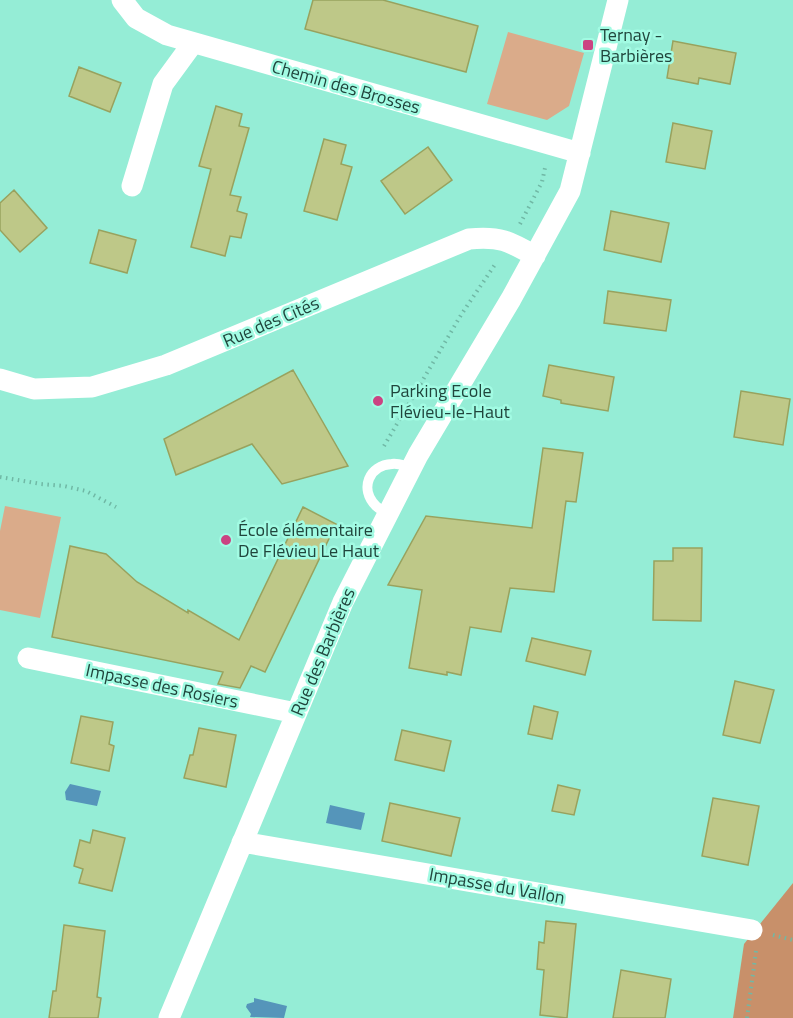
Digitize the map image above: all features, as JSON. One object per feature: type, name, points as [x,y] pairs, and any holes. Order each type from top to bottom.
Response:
[{"type":"street","name":"Chemin des Brosses","points":[[123,0],[136,18],[167,35],[193,44],[580,153]]},
{"type":"street","name":"Rue des Barbières","points":[[169,1018],[343,602],[411,467],[535,256],[570,191],[618,0]]},
{"type":"street","points":[[132,186],[163,84],[193,44]]},
{"type":"street","name":"Rue des Cités","points":[[0,379],[34,389],[92,387],[166,365],[469,239],[489,237],[510,242],[535,256]]},
{"type":"street","name":"Impasse des Rosiers","points":[[28,658],[296,713]]},
{"type":"street","name":"Impasse du Vallon","points":[[242,842],[752,930]]},
{"type":"lane","points":[[387,514],[375,505],[370,496],[368,484],[371,473],[379,466],[394,463],[411,467]]},
{"type":"path","points":[[382,449],[461,315],[510,242],[542,182],[552,144]]},
{"type":"path","points":[[0,477],[86,491],[116,507]]},
{"type":"path","points":[[747,1018],[756,953],[752,930]]},
{"type":"shaded area","points":[[508,32],[584,53],[569,106],[547,120],[487,104]]},
{"type":"shaded area","points":[[5,506],[61,517],[40,618],[0,610],[0,531]]},
{"type":"shaded area","points":[[793,883],[793,1018],[733,1018],[744,944]]},
{"type":"water","points":[[70,784],[101,791],[97,806],[66,800],[65,792]]},
{"type":"water","points":[[330,805],[365,813],[361,830],[326,823]]},
{"type":"water","points":[[254,998],[287,1006],[284,1018],[250,1017],[251,1014],[246,1007],[247,1004],[254,1002]]},
{"type":"building","points":[[313,0],[383,0],[478,26],[466,72],[305,29]]},
{"type":"building","points":[[673,41],[736,53],[730,84],[699,78],[698,84],[667,78]]},
{"type":"building","points":[[79,67],[121,83],[110,112],[69,96]]},
{"type":"building","points":[[216,106],[242,114],[239,126],[249,128],[230,195],[241,197],[237,211],[247,214],[241,238],[230,236],[225,256],[191,247],[211,169],[199,166]]},
{"type":"building","points":[[673,123],[712,131],[705,169],[666,162]]},
{"type":"building","points":[[324,139],[346,145],[341,164],[352,167],[337,220],[304,211]]},
{"type":"building","points":[[428,147],[452,180],[405,214],[381,181]]},
{"type":"building","points":[[14,190],[47,228],[20,252],[0,230],[0,203]]},
{"type":"building","points":[[611,211],[669,223],[661,262],[604,250]]},
{"type":"building","points":[[99,230],[136,240],[127,273],[90,263]]},
{"type":"building","points":[[608,291],[671,300],[666,331],[604,323]]},
{"type":"building","points":[[549,365],[614,377],[608,411],[561,403],[561,400],[543,396]]},
{"type":"building","points":[[293,370],[348,466],[282,484],[252,444],[176,475],[164,439]]},
{"type":"building","points":[[741,391],[790,399],[783,445],[734,437]]},
{"type":"building","points":[[543,448],[583,453],[576,502],[566,501],[554,592],[510,588],[501,632],[470,627],[461,675],[447,672],[447,675],[409,668],[422,590],[388,585],[426,516],[532,528]]},
{"type":"building","points":[[303,507],[336,524],[265,672],[251,666],[240,688],[218,684],[223,672],[52,637],[70,546],[106,554],[137,582],[239,640]]},
{"type":"building","points":[[673,548],[702,548],[701,621],[653,620],[654,561],[673,561]]},
{"type":"building","points":[[532,638],[591,651],[585,675],[526,661]]},
{"type":"building","points":[[735,681],[774,690],[760,743],[723,735]]},
{"type":"building","points":[[534,706],[558,712],[552,739],[528,734]]},
{"type":"building","points":[[81,716],[113,722],[109,744],[114,746],[109,771],[71,763]]},
{"type":"building","points":[[199,728],[236,735],[226,787],[184,778],[190,755],[193,755]]},
{"type":"building","points":[[402,730],[451,741],[444,771],[395,760]]},
{"type":"building","points":[[558,785],[580,790],[574,815],[552,811]]},
{"type":"building","points":[[713,798],[759,806],[748,865],[702,856]]},
{"type":"building","points":[[390,803],[460,818],[451,856],[382,841]]},
{"type":"building","points":[[93,830],[125,838],[112,891],[79,883],[83,869],[74,866],[80,840],[90,843]]},
{"type":"building","points":[[546,921],[576,924],[567,1018],[540,1015],[544,970],[537,969],[539,942],[544,943]]},
{"type":"building","points":[[64,925],[105,931],[97,997],[101,998],[98,1018],[49,1018],[53,991],[56,991]]},
{"type":"building","points":[[621,970],[671,979],[665,1018],[613,1018]]},
{"type":"place","name":"Ternay - Barbières","points":[[588,45]]},
{"type":"place","name":"Parking Ecole Flévieu-le-Haut","points":[[378,401]]},
{"type":"place","name":"École élémentaire De Flévieu Le Haut","points":[[226,540]]}]
